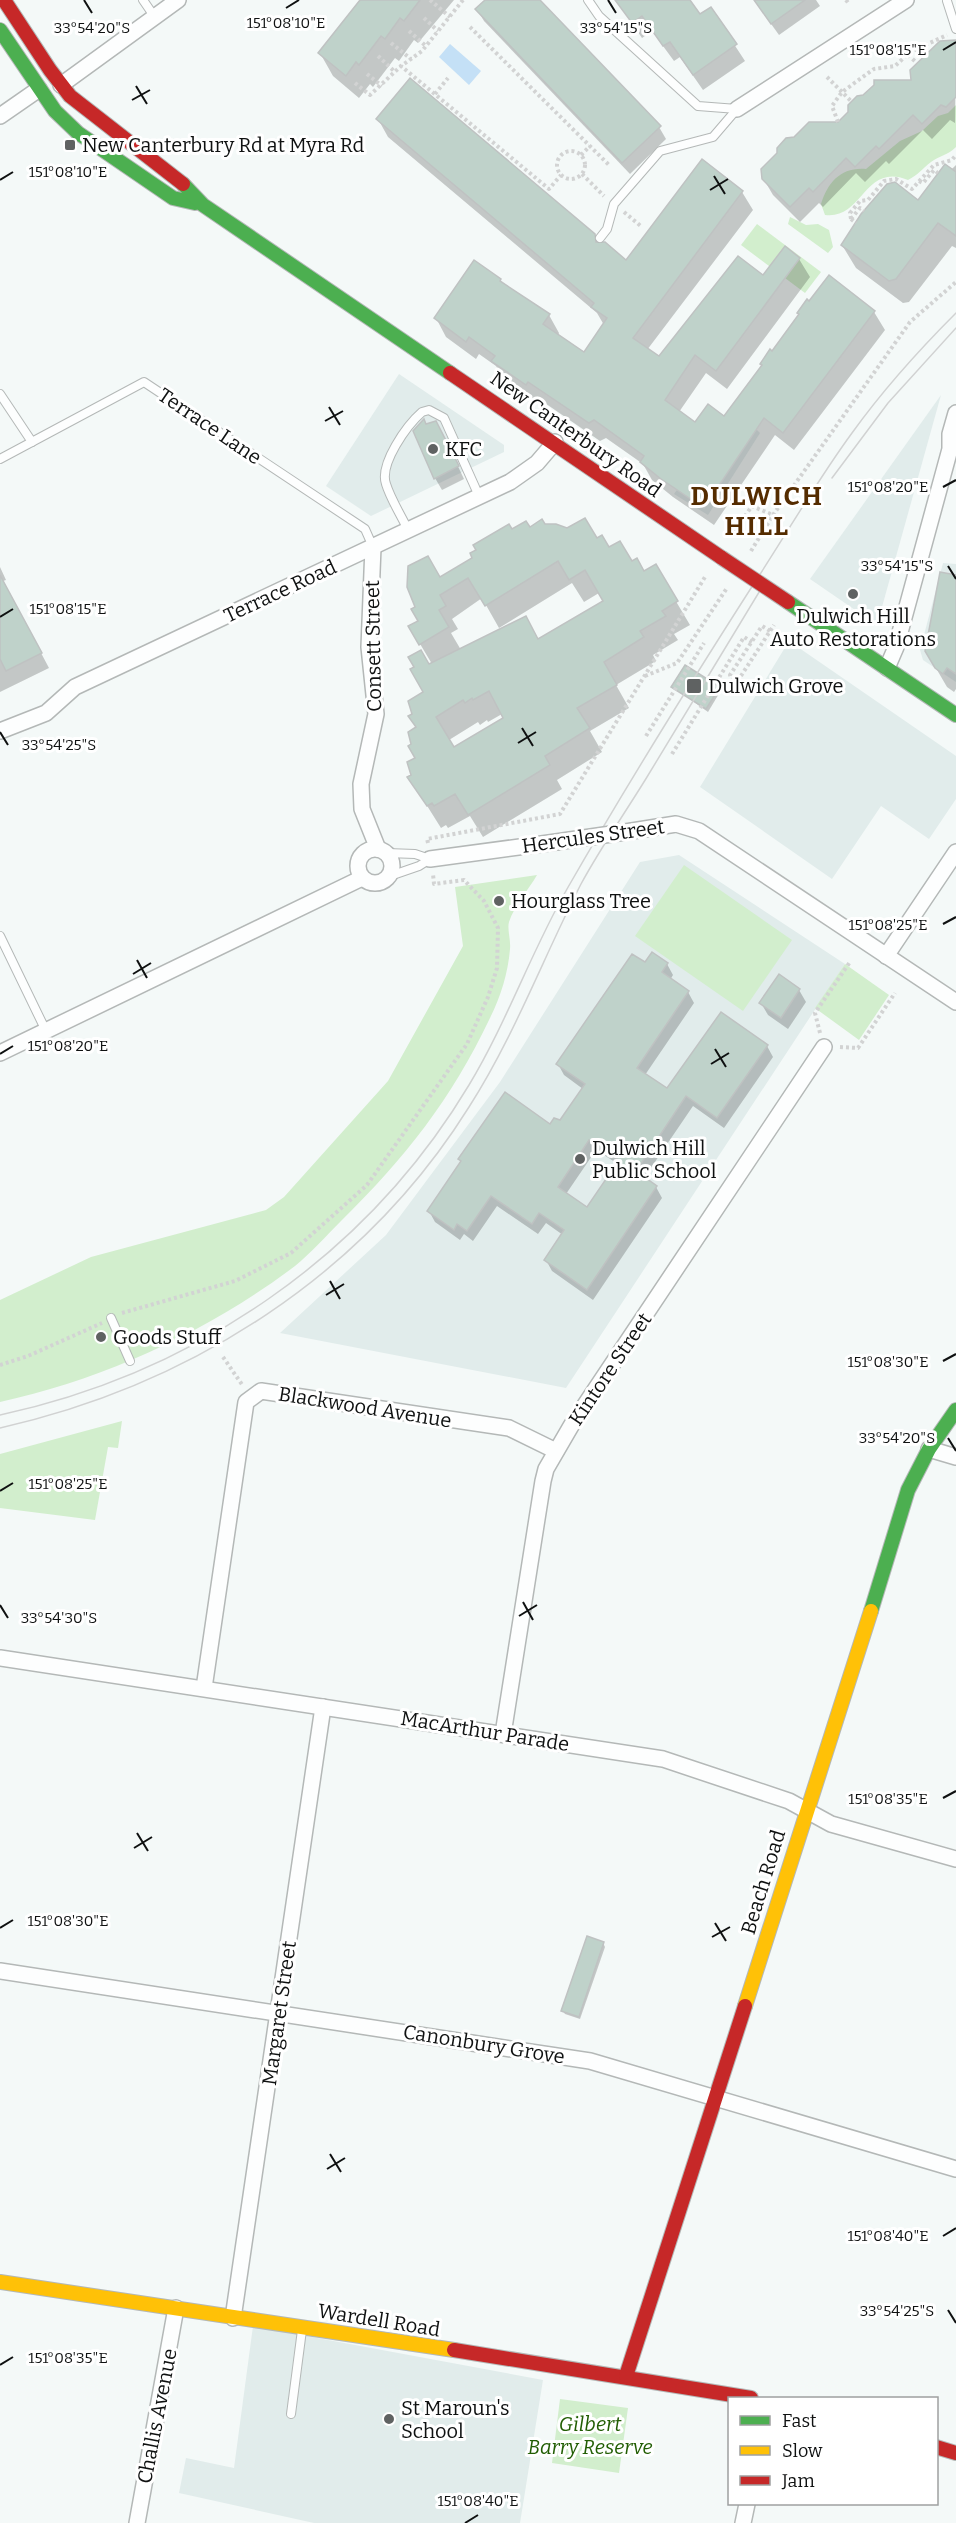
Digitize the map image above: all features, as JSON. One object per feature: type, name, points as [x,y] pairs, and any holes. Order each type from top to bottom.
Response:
[{"type":"main road","name":"New Canterbury Road","points":[[4,0],[61,85],[104,125],[184,182],[204,205],[956,715]]},
{"type":"main road","name":"New Canterbury Road","points":[[0,30],[55,111],[78,133],[173,198],[204,205]]},
{"type":"main road","points":[[39,89],[61,85]]},
{"type":"main road","name":"Beach Road","points":[[626,2376],[908,1490],[929,1449],[956,1410]]},
{"type":"main road","name":"Wardell Road","points":[[0,2282],[626,2376],[745,2397]]},
{"type":"main road","points":[[938,2448],[956,2453]]},
{"type":"street","points":[[61,85],[178,0]]},
{"type":"street","points":[[737,109],[906,0]]},
{"type":"street","points":[[0,116],[39,89]]},
{"type":"street","points":[[887,668],[896,647],[950,449],[950,434],[956,413]]},
{"type":"street","name":"Terrace Road","points":[[0,731],[46,712],[75,687],[373,547],[522,474],[537,463],[555,442]]},
{"type":"street","name":"Consett Street","points":[[373,547],[369,647],[376,714],[361,784],[362,809],[382,851]]},
{"type":"street","name":"Hercules Street","points":[[430,859],[676,824],[699,831],[956,1002]]},
{"type":"street","points":[[368,850],[382,851],[393,866],[390,876],[376,884],[362,878],[357,867],[360,857],[368,850]]},
{"type":"street","points":[[886,956],[956,852]]},
{"type":"street","points":[[0,1053],[362,878]]},
{"type":"street","name":"Kintore Street","points":[[503,1734],[543,1481],[556,1451],[824,1047]]},
{"type":"street","name":"Blackwood Avenue","points":[[204,1688],[246,1402],[256,1394],[509,1428],[556,1451]]},
{"type":"street","points":[[929,1449],[956,1457]]},
{"type":"street","name":"MacArthur Parade","points":[[0,1658],[663,1759],[789,1801],[831,1824],[956,1859]]},
{"type":"street","name":"Margaret Street","points":[[233,2318],[323,1707]]},
{"type":"street","name":"Canonbury Grove","points":[[0,1971],[590,2061],[956,2169]]},
{"type":"street","name":"Challis Avenue","points":[[137,2523],[176,2308]]},
{"type":"street","points":[[744,2523],[747,2505]]},
{"type":"lane","points":[[143,0],[154,16]]},
{"type":"lane","points":[[588,0],[599,15],[698,106],[737,109]]},
{"type":"lane","points":[[947,1],[956,8]]},
{"type":"lane","points":[[947,1],[956,29]]},
{"type":"lane","points":[[600,238],[607,229],[614,204],[660,151],[713,137],[737,109]]},
{"type":"lane","name":"Terrace Lane","points":[[0,459],[144,382],[365,529],[373,547]]},
{"type":"lane","points":[[0,394],[33,442]]},
{"type":"lane","points":[[408,530],[385,483],[385,472],[392,452],[416,417],[429,410],[444,418],[479,496]]},
{"type":"lane","points":[[382,851],[415,854],[430,859]]},
{"type":"lane","points":[[390,876],[419,866],[430,859]]},
{"type":"lane","points":[[0,936],[46,1031]]},
{"type":"lane","points":[[111,1318],[130,1361]]},
{"type":"lane","points":[[291,2414],[302,2328]]},
{"type":"path","points":[[430,0],[450,17]]},
{"type":"path","points":[[355,83],[370,95],[382,86],[394,70],[426,46],[463,0]]},
{"type":"path","points":[[424,18],[438,31]]},
{"type":"path","points":[[470,27],[610,166]]},
{"type":"path","points":[[409,31],[426,46]]},
{"type":"path","points":[[838,122],[832,106],[842,92],[874,69],[895,66],[908,55],[945,35],[956,34]]},
{"type":"path","points":[[391,44],[411,59]]},
{"type":"path","points":[[908,55],[916,63]]},
{"type":"path","points":[[378,56],[394,70]]},
{"type":"path","points":[[401,66],[549,189],[561,175]]},
{"type":"path","points":[[367,74],[382,86]]},
{"type":"path","points":[[827,77],[851,101]]},
{"type":"path","points":[[435,94],[448,78]]},
{"type":"path","points":[[581,155],[590,146]]},
{"type":"path","points":[[569,151],[581,155],[585,166],[582,174],[574,179],[561,175],[557,167],[561,155],[569,151]]},
{"type":"path","points":[[856,223],[851,219],[850,213],[860,201],[868,200],[884,181],[896,179],[912,189],[934,165],[952,160],[956,155]]},
{"type":"path","points":[[920,181],[923,183],[934,170],[938,173]]},
{"type":"path","points":[[582,174],[604,196]]},
{"type":"path","points":[[627,208],[624,213],[642,227]]},
{"type":"path","points":[[851,219],[860,208],[864,211]]},
{"type":"path","points":[[746,558],[773,515],[910,322],[956,282]]},
{"type":"path","points":[[730,536],[752,506],[773,515]]},
{"type":"path","points":[[645,676],[705,577]]},
{"type":"path","points":[[645,676],[677,663],[728,587]]},
{"type":"path","points":[[770,631],[762,626],[730,675],[732,680],[739,679],[774,625]]},
{"type":"path","points":[[672,754],[744,637],[752,642]]},
{"type":"path","points":[[646,736],[704,643]]},
{"type":"path","name":"Hercules Street","points":[[428,843],[427,839],[560,814],[645,676]]},
{"type":"path","points":[[0,1365],[28,1356],[135,1308],[235,1281],[291,1253],[367,1185],[467,1044],[488,997],[497,968],[498,928],[484,901],[464,880],[434,884],[434,878]]},
{"type":"path","points":[[850,962],[815,1013],[824,1047],[858,1048],[895,993]]},
{"type":"path","points":[[223,1357],[256,1394]]},
{"type":"shaded area","points":[[399,374],[504,445],[504,452],[371,516],[326,486]]},
{"type":"shaded area","points":[[941,395],[877,625],[810,579]]},
{"type":"shaded area","points":[[736,409],[760,433],[708,515],[674,494]]},
{"type":"shaded area","points":[[943,563],[956,564],[956,682],[923,660],[920,650]]},
{"type":"shaded area","points":[[789,641],[956,756],[956,799],[929,839],[881,806],[832,879],[700,787]]},
{"type":"shaded area","name":"Dulwich Hill Public School","points":[[679,855],[845,964],[566,1388],[280,1333],[386,1235],[500,1082],[640,862]]},
{"type":"shaded area","name":"St Maroun's School","points":[[253,2326],[543,2380],[520,2523],[314,2523],[179,2493],[186,2458],[234,2468]]},
{"type":"green space","points":[[956,105],[956,147],[953,150],[931,162],[908,180],[893,177],[882,179],[872,184],[848,209],[838,214],[825,215],[821,204],[827,189],[837,178],[849,171],[866,169],[900,141],[922,131],[938,116],[948,113]]},
{"type":"green space","points":[[790,217],[806,225],[818,224],[829,230],[833,247],[828,253],[788,224]]},
{"type":"green space","points":[[757,224],[821,272],[805,293],[741,245]]},
{"type":"green space","points":[[684,865],[792,940],[743,1011],[635,936]]},
{"type":"green space","points":[[537,875],[511,916],[509,958],[501,993],[475,1048],[443,1102],[386,1174],[313,1250],[262,1290],[192,1332],[155,1350],[78,1380],[0,1402],[0,1300],[91,1257],[266,1210],[284,1197],[388,1081],[463,946],[455,887]]},
{"type":"green space","points":[[845,964],[889,995],[859,1040],[815,1008]]},
{"type":"green space","points":[[122,1421],[118,1448],[108,1447],[95,1520],[0,1508],[0,1454]]},
{"type":"green space","name":"Gilbert Barry Reserve","points":[[560,2399],[628,2408],[619,2473],[552,2463]]},
{"type":"water","points":[[450,44],[481,71],[469,85],[439,57]]},
{"type":"building","points":[[360,0],[420,0],[404,21],[400,18],[385,39],[381,36],[359,65],[356,62],[346,76],[318,53]]},
{"type":"building","points":[[485,0],[540,0],[661,126],[622,163],[475,9]]},
{"type":"building","points":[[615,0],[690,0],[700,14],[711,7],[737,44],[693,75],[670,42],[663,46],[642,16],[632,23]]},
{"type":"building","points":[[754,0],[805,0],[771,24]]},
{"type":"building","points":[[956,40],[956,97],[946,107],[941,105],[922,124],[913,115],[879,149],[876,146],[855,167],[846,158],[813,192],[809,188],[790,207],[762,179],[761,169],[777,153],[777,148],[786,138],[794,137],[809,122],[838,122],[848,112],[848,105],[874,85],[874,80],[911,80],[910,70],[940,41]]},
{"type":"building","points":[[410,78],[595,234],[596,242],[605,242],[626,260],[702,159],[743,191],[633,338],[659,356],[738,256],[763,275],[785,246],[800,258],[716,371],[695,355],[665,400],[695,422],[708,404],[724,416],[762,365],[760,364],[770,349],[772,351],[799,314],[797,313],[807,299],[809,301],[829,275],[875,311],[783,433],[764,418],[704,508],[661,479],[640,462],[644,456],[594,420],[589,423],[528,382],[526,385],[491,361],[495,356],[469,337],[466,342],[434,318],[474,260],[501,279],[500,281],[550,314],[543,324],[584,352],[607,318],[591,307],[594,303],[376,119]]},
{"type":"building","points":[[945,164],[956,172],[956,236],[938,223],[896,279],[889,281],[841,245],[861,214],[887,184],[895,182],[918,200]]},
{"type":"building","name":"KFC","points":[[424,419],[426,424],[436,421],[459,466],[434,479],[413,431]]},
{"type":"building","points":[[585,518],[597,538],[602,535],[609,547],[620,541],[632,561],[637,558],[644,571],[656,564],[678,601],[662,611],[666,616],[640,631],[644,637],[604,662],[617,685],[577,708],[590,728],[545,756],[550,765],[468,815],[455,794],[434,806],[432,803],[427,806],[407,777],[411,775],[407,762],[415,758],[408,746],[411,744],[408,732],[416,727],[408,716],[412,714],[408,701],[423,692],[410,669],[414,667],[408,657],[421,650],[429,664],[526,616],[538,639],[603,601],[585,570],[569,580],[558,561],[485,606],[468,578],[440,595],[446,606],[439,610],[449,627],[419,645],[408,626],[418,621],[411,609],[415,607],[407,587],[408,566],[428,556],[440,577],[472,558],[470,553],[476,550],[473,545],[509,524],[512,529],[526,521],[530,527],[542,519],[545,524],[556,524],[567,528]],"holes":[[[489,691],[503,718],[454,747],[436,717],[463,700],[465,703]]]},
{"type":"building","points":[[940,572],[956,575],[956,674],[947,668],[943,674],[935,668],[925,651]]},
{"type":"building","points":[[0,575],[42,653],[6,671],[0,659]]},
{"type":"building","points":[[685,665],[720,687],[706,709],[671,687]]},
{"type":"building","points":[[652,952],[668,963],[662,972],[689,991],[637,1068],[667,1088],[721,1012],[768,1045],[717,1118],[686,1096],[636,1171],[657,1186],[587,1290],[544,1260],[564,1230],[539,1213],[532,1224],[491,1196],[467,1231],[457,1224],[454,1230],[427,1211],[461,1161],[458,1159],[505,1092],[550,1124],[554,1118],[560,1120],[585,1084],[556,1064],[632,954],[645,962]],"holes":[[[589,1140],[619,1160],[587,1207],[558,1187]]]},
{"type":"building","points":[[779,974],[800,989],[781,1018],[759,1003]]},
{"type":"building","points":[[587,1936],[604,1942],[579,2017],[561,2011]]},
{"type":"tram line","points":[[0,1415],[72,1396],[141,1370],[206,1337],[269,1299],[326,1254],[380,1203],[427,1147],[469,1085],[567,889],[658,736],[814,489],[876,401],[956,313]]},
{"type":"tram line","points":[[832,478],[888,403],[956,328]]},
{"type":"tram line","points":[[0,1428],[71,1409],[139,1383],[205,1352],[267,1314],[325,1271],[378,1222],[427,1167],[469,1107],[500,1053],[581,884],[764,584]]},
{"type":"traffic: fast","points":[[0,30],[55,111],[78,133],[173,198],[195,203]]},
{"type":"traffic: fast","points":[[183,184],[203,205],[450,373]]},
{"type":"traffic: fast","points":[[788,602],[956,715]]},
{"type":"traffic: fast","points":[[871,1611],[908,1490],[929,1449],[956,1410]]},
{"type":"traffic: slow","points":[[745,2006],[871,1611]]},
{"type":"traffic: slow","points":[[0,2282],[454,2350]]},
{"type":"traffic: jam","points":[[4,0],[70,96],[183,184]]},
{"type":"traffic: jam","points":[[450,373],[722,558]]},
{"type":"traffic: jam","points":[[722,558],[788,602]]},
{"type":"traffic: jam","points":[[626,2376],[745,2006]]},
{"type":"traffic: jam","points":[[454,2350],[745,2397]]},
{"type":"traffic: jam","points":[[938,2448],[956,2453]]},
{"type":"place","name":"New Canterbury Rd at Myra Rd","points":[[70,145]]},
{"type":"place","name":"KFC","points":[[433,449]]},
{"type":"place","name":"Dulwich Hill Auto Restorations","points":[[853,594]]},
{"type":"place","name":"Dulwich Grove","points":[[694,686]]},
{"type":"place","name":"Hourglass Tree","points":[[499,901]]},
{"type":"place","name":"Dulwich Hill Public School","points":[[580,1159]]},
{"type":"place","name":"Goods Stuff","points":[[101,1337]]},
{"type":"place","name":"St Maroun's School","points":[[389,2419]]},
{"type":"district","name":"DULWICH HILL","points":[[757,511]]}]
